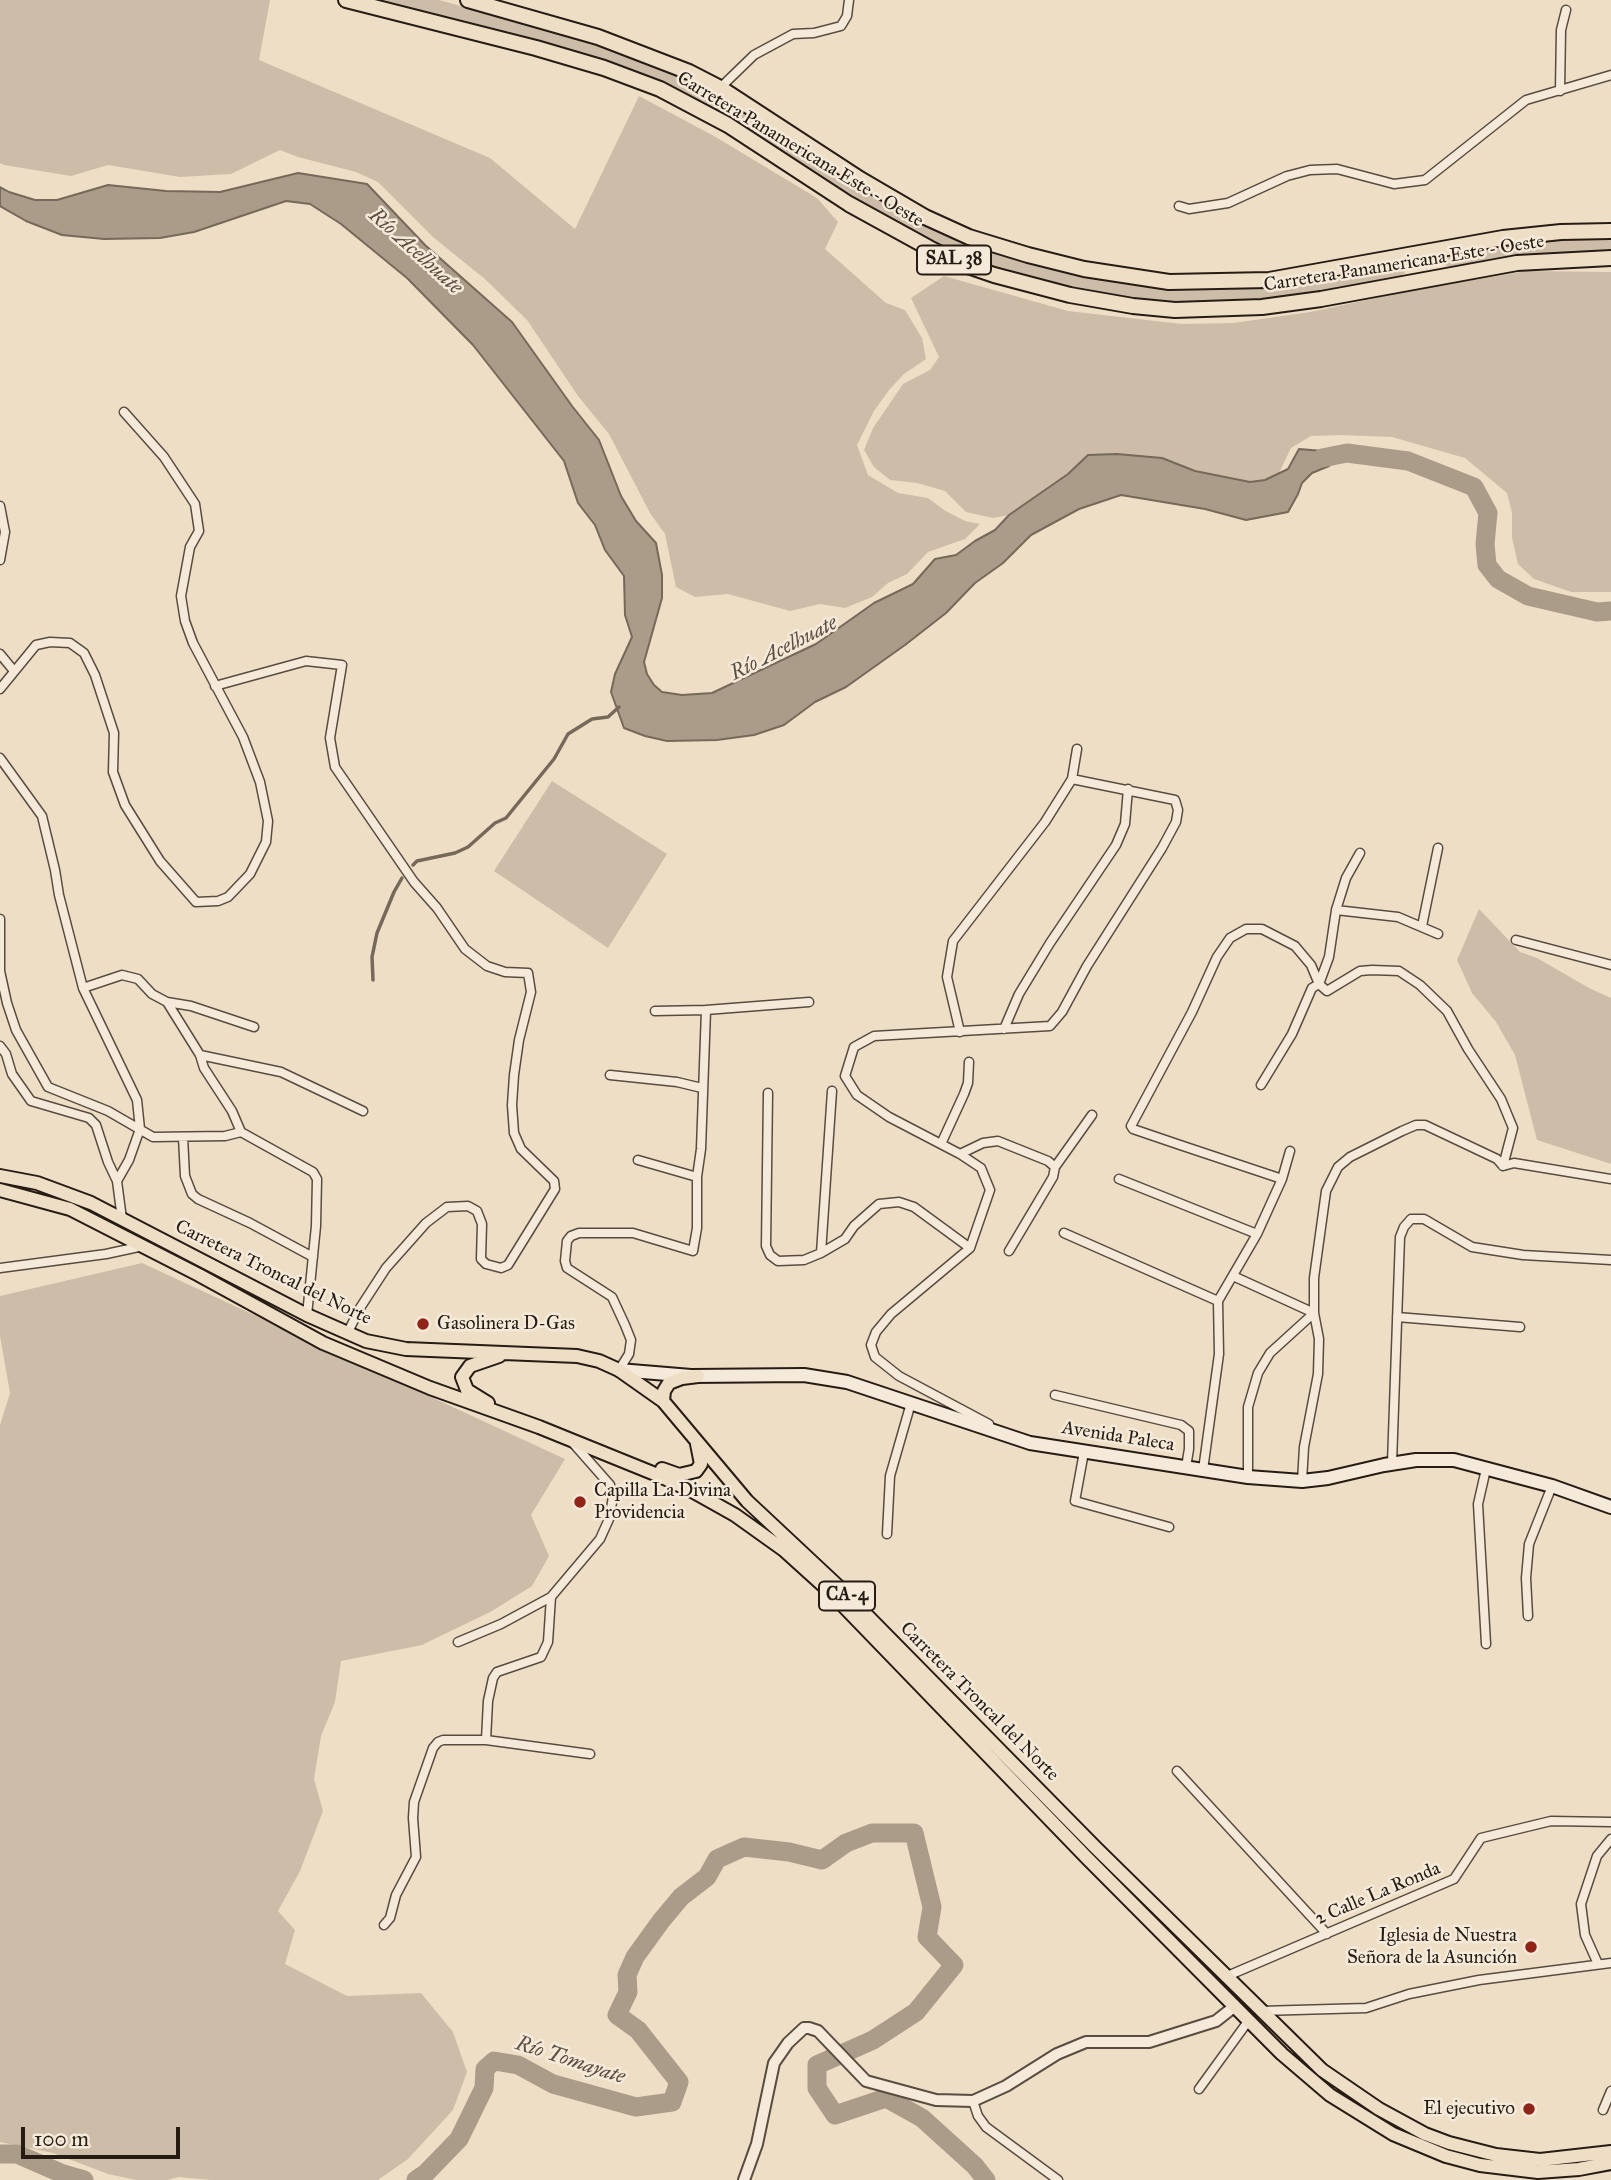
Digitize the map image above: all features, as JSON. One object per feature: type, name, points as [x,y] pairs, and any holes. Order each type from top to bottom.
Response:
[{"type":"highway","name":"Carretera Panamericana Este - Oeste","points":[[346,0],[536,48],[604,68],[660,89],[728,125],[802,175],[889,228],[959,263],[1034,287],[1133,306],[1199,310],[1291,304],[1517,263],[1611,258]]},
{"type":"highway","name":"Carretera Panamericana Este - Oeste","points":[[468,0],[598,37],[669,63],[720,88],[860,179],[925,217],[969,237],[1056,263],[1147,279],[1269,281],[1523,236],[1611,231]]},
{"type":"highway","points":[[1440,249],[1437,265],[1447,274]]},
{"type":"highway","points":[[1398,257],[1407,260],[1412,268],[1409,278],[1403,283]]},
{"type":"main road","name":"Carretera Troncal del Norte","points":[[0,1176],[56,1189],[122,1219],[307,1315],[366,1342],[388,1346],[589,1358],[619,1370],[663,1401],[747,1502],[841,1589],[1225,1977],[1322,2070],[1342,2085],[1425,2134],[1459,2146],[1512,2158],[1559,2158],[1611,2152]]},
{"type":"main road","name":"Carretera Troncal del Norte","points":[[0,1190],[70,1209],[323,1343],[430,1388],[539,1427],[694,1492],[750,1525],[784,1550],[826,1588],[1087,1858],[1282,2054],[1331,2095],[1377,2125],[1427,2149],[1480,2165],[1512,2170],[1564,2171],[1611,2163]]},
{"type":"main road","points":[[509,1353],[470,1366],[463,1374],[462,1381],[467,1390],[513,1419]]},
{"type":"main road","name":"Avenida Paleca","points":[[619,1370],[698,1376],[804,1376],[847,1382],[1030,1443],[1248,1477],[1303,1481],[1392,1463],[1454,1460],[1552,1486],[1611,1507]]},
{"type":"main road","points":[[663,1401],[669,1382],[698,1376]]},
{"type":"main road","points":[[539,1427],[594,1443],[680,1475],[692,1474],[701,1464],[696,1440]]},
{"type":"street","points":[[720,88],[754,55],[793,34],[814,33],[841,26],[847,16],[849,0]]},
{"type":"street","points":[[1560,91],[1561,30],[1566,10]]},
{"type":"street","points":[[1179,206],[1189,209],[1228,203],[1287,176],[1310,170],[1337,169],[1394,184],[1425,180],[1526,100],[1611,75]]},
{"type":"street","points":[[0,689],[36,645],[50,642],[70,643],[84,653],[95,675],[114,733],[113,772],[125,805],[160,861],[196,902],[218,901],[228,897],[250,874],[266,842],[268,821],[260,782],[243,737],[215,686],[185,621],[181,596],[190,547],[199,531],[195,504],[164,457],[124,412]]},
{"type":"street","points":[[0,506],[5,532],[0,560]]},
{"type":"street","points":[[0,654],[14,671]]},
{"type":"street","points":[[215,686],[306,661],[342,665],[330,738],[335,767],[414,882],[437,908],[465,949],[487,966],[505,972],[528,973],[531,992],[519,1040],[514,1085],[514,1133],[521,1149],[554,1181],[555,1189],[508,1265],[501,1268],[486,1264],[481,1259],[482,1224],[477,1211],[468,1206],[447,1207],[426,1223],[386,1268],[348,1332]]},
{"type":"street","points":[[960,1032],[947,977],[953,941],[1045,822],[1072,779],[1077,749]]},
{"type":"street","points":[[0,758],[42,816],[83,988],[137,1101],[140,1129],[129,1160],[117,1181]]},
{"type":"street","points":[[1030,1443],[974,1417],[899,1376],[875,1357],[871,1345],[876,1332],[891,1314],[970,1248],[990,1190],[981,1168],[857,1096],[845,1076],[854,1047],[874,1036],[1050,1026],[1062,1012],[1087,966],[1162,848],[1176,822],[1178,810],[1175,800],[1072,779]]},
{"type":"street","points":[[1004,1029],[1019,994],[1116,845],[1125,824],[1128,789]]},
{"type":"street","points":[[1422,926],[1438,848]]},
{"type":"street","points":[[1261,1085],[1292,1034],[1312,988],[1319,984],[1329,957],[1336,910],[1346,878],[1360,853]]},
{"type":"street","points":[[1336,910],[1398,917],[1438,934]]},
{"type":"street","points":[[0,919],[1,971],[7,1003],[16,1030],[48,1087],[108,1111],[153,1137],[225,1136],[241,1132]]},
{"type":"street","points":[[1282,1179],[1133,1129],[1132,1121],[1147,1099],[1192,1013],[1217,957],[1230,938],[1246,929],[1262,929],[1295,946],[1311,965],[1319,984],[1327,991],[1360,971],[1399,971],[1420,985],[1447,1011],[1501,1099],[1513,1128],[1503,1166]]},
{"type":"street","points":[[1516,940],[1611,965]]},
{"type":"street","points":[[83,988],[122,975],[138,979],[152,993],[167,1002],[191,1006],[254,1027]]},
{"type":"street","points":[[167,1002],[232,1111],[241,1132],[313,1172],[317,1187],[307,1315]]},
{"type":"street","points":[[655,1011],[809,1002]]},
{"type":"street","points":[[619,1370],[629,1354],[631,1340],[625,1325],[612,1297],[567,1268],[567,1241],[579,1233],[633,1233],[694,1251],[706,1010]]},
{"type":"street","points":[[0,1046],[6,1054],[12,1074],[31,1101],[89,1118],[96,1125],[117,1181],[122,1219]]},
{"type":"street","points":[[200,1055],[281,1072],[363,1111]]},
{"type":"street","points":[[941,1144],[968,1083],[969,1062]]},
{"type":"street","points":[[610,1075],[702,1088]]},
{"type":"street","points":[[821,1253],[832,1091]]},
{"type":"street","points":[[768,1093],[766,1246],[770,1255],[778,1261],[804,1260],[845,1239],[854,1226],[879,1204],[899,1202],[914,1206],[970,1248]]},
{"type":"street","points":[[1009,1251],[1053,1177],[1055,1167],[1093,1115]]},
{"type":"street","points":[[1303,1481],[1304,1447],[1318,1374],[1319,1339],[1314,1313],[1314,1278],[1326,1191],[1338,1167],[1350,1157],[1416,1125],[1425,1125],[1497,1159],[1503,1166]]},
{"type":"street","points":[[183,1137],[185,1176],[192,1194],[313,1257]]},
{"type":"street","points":[[960,1154],[983,1143],[998,1141],[1048,1161],[1055,1167]]},
{"type":"street","points":[[1203,1470],[1219,1354],[1218,1301],[1257,1234],[1282,1179],[1290,1151]]},
{"type":"street","points":[[638,1160],[697,1177]]},
{"type":"street","points":[[1503,1166],[1514,1163],[1611,1179]]},
{"type":"street","points":[[1119,1179],[1257,1234]]},
{"type":"street","points":[[1392,1463],[1400,1237],[1411,1219],[1424,1219],[1472,1247],[1524,1255],[1611,1260]]},
{"type":"street","points":[[1064,1233],[1218,1301]]},
{"type":"street","points":[[0,1268],[106,1254],[143,1246]]},
{"type":"street","points":[[1233,1276],[1314,1313]]},
{"type":"street","points":[[1248,1477],[1248,1407],[1258,1373],[1270,1353],[1314,1313]]},
{"type":"street","points":[[1396,1317],[1520,1327]]},
{"type":"street","points":[[1055,1395],[1181,1425],[1189,1431],[1186,1467]]},
{"type":"street","points":[[887,1534],[890,1476],[911,1403]]},
{"type":"street","points":[[458,1642],[501,1624],[551,1597],[600,1539],[609,1520],[613,1497],[610,1485],[572,1441]]},
{"type":"street","points":[[1084,1452],[1075,1501],[1169,1527]]},
{"type":"street","points":[[1486,1469],[1478,1504],[1486,1644]]},
{"type":"street","points":[[1528,1616],[1526,1578],[1529,1544],[1552,1486]]},
{"type":"street","points":[[485,1740],[493,1678],[497,1672],[541,1657],[548,1642],[551,1597]]},
{"type":"street","points":[[384,1925],[390,1918],[396,1895],[416,1857],[414,1802],[433,1748],[438,1742],[485,1740],[590,1754]]},
{"type":"street","points":[[1177,1771],[1327,1934]]},
{"type":"street","name":"2 Calle La Ronda","points":[[1225,1977],[1454,1879],[1481,1838],[1551,1821],[1611,1822]]},
{"type":"street","points":[[1598,1964],[1585,1935],[1581,1904],[1597,1856],[1611,1839]]},
{"type":"street","points":[[1260,2011],[1366,2008],[1409,1994],[1479,1980],[1611,1963]]},
{"type":"street","points":[[744,2180],[757,2144],[774,2063],[803,2028],[813,2029],[822,2035],[866,2081],[936,2100],[973,2101],[1006,2086],[1057,2054],[1086,2042],[1150,2042],[1216,2021],[1235,2006]]},
{"type":"street","points":[[1199,2089],[1249,2020]]},
{"type":"street","points":[[1603,2110],[1611,2091]]},
{"type":"street","points":[[973,2101],[978,2116],[986,2127],[1058,2180]]},
{"type":"shaded area","points":[[0,0],[270,0],[259,60],[490,158],[575,229],[639,96],[714,136],[817,198],[838,222],[825,249],[886,303],[905,310],[922,338],[926,359],[904,374],[889,390],[874,411],[857,445],[868,475],[898,493],[928,498],[965,521],[980,524],[965,539],[928,552],[907,574],[888,583],[872,597],[845,608],[820,604],[790,611],[728,594],[695,597],[676,587],[665,534],[650,513],[609,434],[578,396],[527,320],[486,280],[433,237],[378,182],[356,172],[280,150],[231,174],[180,177],[108,165],[71,176],[0,163]]},
{"type":"shaded area","points":[[379,0],[439,0],[593,42],[676,73],[717,94],[950,234],[1012,258],[1059,271],[1115,282],[1204,288],[1248,288],[1311,280],[1403,263],[1405,273],[1397,278],[1325,292],[1248,301],[1199,303],[1128,299],[1026,279],[957,255],[849,194],[740,123],[683,91],[613,63]]},
{"type":"shaded area","points":[[1611,236],[1611,251],[1527,254],[1449,267],[1443,262],[1444,254],[1448,252],[1568,237]]},
{"type":"shaded area","points":[[1527,271],[1611,272],[1611,592],[1571,592],[1534,579],[1518,564],[1507,493],[1465,458],[1392,437],[1311,436],[1291,448],[1279,473],[1265,480],[1250,482],[1195,471],[1162,458],[1088,455],[1068,474],[1009,515],[993,518],[966,512],[945,491],[917,483],[890,480],[874,467],[864,450],[873,428],[903,384],[930,370],[939,357],[911,298],[944,276],[1068,311],[1182,324],[1233,323],[1310,312],[1414,290]]},
{"type":"shaded area","points":[[552,781],[667,854],[608,948],[494,871]]},
{"type":"shaded area","points":[[1479,909],[1520,952],[1537,958],[1611,998],[1611,1164],[1537,1140],[1515,1055],[1496,1022],[1472,993],[1457,960]]},
{"type":"shaded area","points":[[142,1263],[565,1459],[531,1515],[549,1556],[532,1586],[492,1611],[422,1645],[341,1661],[335,1702],[321,1736],[314,1779],[323,1811],[300,1871],[278,1911],[295,1930],[285,1964],[347,1996],[421,1993],[453,2032],[467,2072],[453,2110],[408,2159],[378,2180],[211,2180],[178,2177],[168,2180],[136,2180],[108,2174],[53,2153],[0,2142],[0,1425],[10,1393],[0,1336],[0,1296]]},
{"type":"water","points":[[298,173],[367,184],[425,245],[512,322],[599,440],[621,496],[636,521],[656,543],[662,575],[662,598],[644,662],[647,674],[662,692],[682,695],[712,693],[816,644],[874,603],[913,584],[935,559],[956,555],[995,530],[1009,515],[1068,474],[1088,455],[1117,454],[1162,458],[1195,471],[1250,482],[1265,480],[1288,469],[1299,449],[1347,453],[1329,466],[1312,473],[1302,483],[1288,512],[1246,520],[1205,509],[1121,495],[1079,509],[1031,535],[1003,563],[975,583],[946,613],[905,645],[846,687],[815,702],[784,725],[754,735],[717,740],[667,741],[645,736],[624,728],[611,692],[615,674],[632,637],[625,615],[624,576],[605,550],[595,525],[578,503],[564,461],[473,345],[407,278],[341,224],[310,204],[286,201],[194,232],[160,238],[104,239],[62,235],[26,221],[0,206],[0,187],[35,200],[57,200],[108,185],[166,191],[220,192]]},
{"type":"waterway","name":"Río Acelhuate","points":[[1322,458],[1347,453],[1408,461],[1474,487],[1488,513],[1485,544],[1487,565],[1498,579],[1528,596],[1597,612],[1611,611]]},
{"type":"waterway","points":[[413,865],[417,861],[455,853],[468,847],[495,823],[506,818],[554,759],[568,734],[592,719],[608,717],[619,707]]},
{"type":"waterway","points":[[373,980],[372,957],[377,933],[402,878]]},
{"type":"waterway","name":"Río Tomayate","points":[[416,2180],[459,2139],[484,2088],[485,2069],[494,2061],[518,2065],[553,2084],[636,2107],[672,2102],[679,2082],[638,2030],[617,2015],[628,1992],[627,1975],[635,1957],[661,1921],[681,1897],[707,1877],[717,1859],[744,1847],[789,1852],[822,1860],[846,1843],[872,1833],[914,1833],[932,1907],[927,1937],[954,1965],[916,2012],[873,2040],[817,2065],[817,2088],[835,2115],[886,2098],[922,2118],[975,2166],[986,2180]]},
{"type":"waterway","name":"Río Tomayate","points":[[0,2154],[17,2154],[84,2180]]},
{"type":"place","name":"Gasolinera D-Gas","points":[[423,1324]]},
{"type":"place","name":"Capilla La Divina Providencia","points":[[580,1502]]},
{"type":"place","name":"Iglesia de Nuestra Señora de la Asunción","points":[[1531,1947]]},
{"type":"place","name":"El ejecutivo","points":[[1529,2109]]}]
